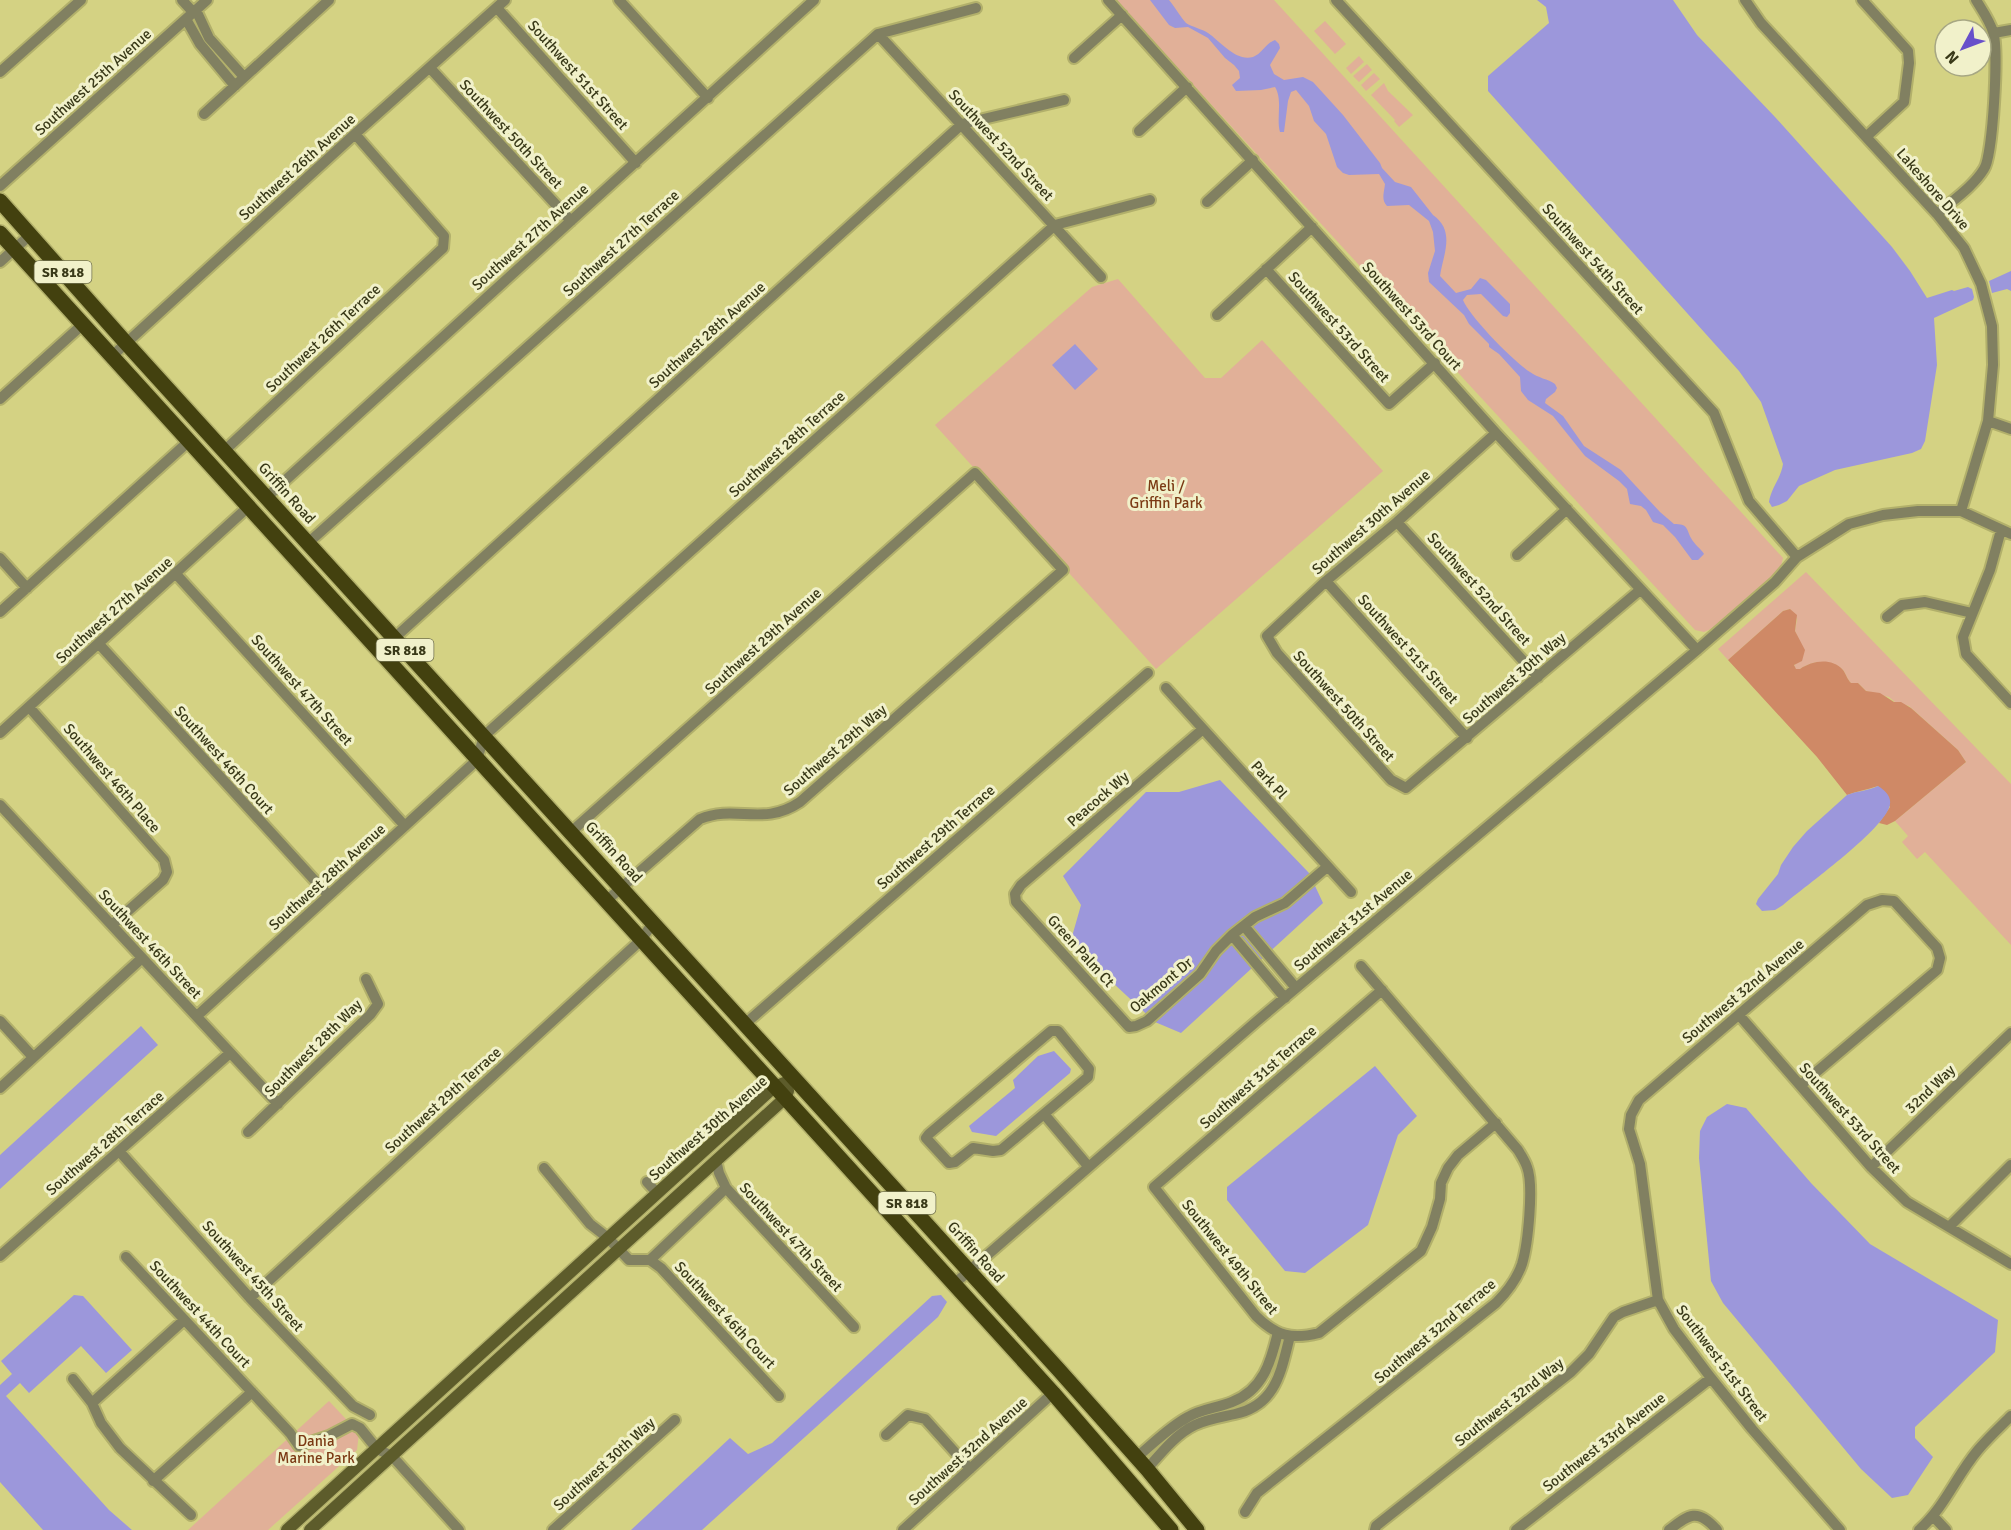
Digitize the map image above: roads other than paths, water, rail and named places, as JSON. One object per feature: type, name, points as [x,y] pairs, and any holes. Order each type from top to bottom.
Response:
[{"type":"main road","name":"Griffin Road","points":[[0,201],[29,236],[394,639],[969,1270],[1142,1463],[1197,1530]]},
{"type":"main road","name":"SR 818","points":[[0,233],[247,508],[1053,1393],[1171,1530]]},
{"type":"main road","points":[[226,484],[267,497]]},
{"type":"main road","points":[[247,508],[288,520]]},
{"type":"main road","name":"Southwest 30th Avenue","points":[[287,1530],[657,1193],[794,1079]]},
{"type":"main road","name":"Southwest 30th Avenue","points":[[310,1530],[716,1160],[779,1093]]},
{"type":"main road","points":[[1053,1393],[1074,1397],[1102,1418]]},
{"type":"street","points":[[0,72],[81,0]]},
{"type":"street","points":[[182,0],[209,38],[244,77]]},
{"type":"street","name":"Southwest 25th Avenue","points":[[0,186],[207,0]]},
{"type":"street","points":[[204,114],[329,0]]},
{"type":"street","points":[[619,0],[708,98]]},
{"type":"street","name":"Southwest 27th Avenue","points":[[267,497],[814,0]]},
{"type":"street","name":"Southwest 53rd Court","points":[[1108,0],[1496,433],[1697,650]]},
{"type":"street","name":"Southwest 54th Street","points":[[1336,0],[1714,413],[1749,501],[1797,557]]},
{"type":"street","name":"Lakeshore Drive","points":[[1745,0],[1761,23],[1937,214],[1964,248],[1981,284],[1992,326],[1993,365],[1988,421],[1960,511]]},
{"type":"street","points":[[1862,0],[1908,51],[1910,63],[1904,102],[1867,136]]},
{"type":"street","points":[[1937,214],[1973,183],[1986,168],[1990,150],[1994,33],[1976,0]]},
{"type":"street","name":"Southwest 26th Avenue","points":[[111,357],[501,4]]},
{"type":"street","name":"Southwest 51st Street","points":[[501,4],[636,163]]},
{"type":"street","name":"Southwest 27th Terrace","points":[[308,543],[878,34],[976,8]]},
{"type":"street","points":[[192,14],[200,44],[235,86]]},
{"type":"street","points":[[1074,58],[1122,15]]},
{"type":"street","points":[[1994,33],[2011,30]]},
{"type":"street","name":"Southwest 52nd Street","points":[[878,34],[1101,277]]},
{"type":"street","points":[[215,63],[224,54]]},
{"type":"street","name":"Southwest 50th Street","points":[[430,68],[571,220]]},
{"type":"street","points":[[1139,131],[1187,87]]},
{"type":"street","name":"Southwest 28th Avenue","points":[[379,652],[962,124],[1064,100]]},
{"type":"street","name":"Southwest 26th Terrace","points":[[224,450],[443,248],[444,236],[355,134]]},
{"type":"street","points":[[1207,202],[1253,160]]},
{"type":"street","name":"Southwest 28th Terrace","points":[[484,736],[1055,225],[1150,200]]},
{"type":"street","points":[[1217,315],[1311,227]]},
{"type":"street","points":[[0,262],[29,236]]},
{"type":"street","name":"Southwest 53rd Street","points":[[1266,269],[1389,404],[1435,363]]},
{"type":"street","points":[[0,399],[82,325]]},
{"type":"street","points":[[1988,421],[2011,429]]},
{"type":"street","name":"Southwest 30th Avenue","points":[[1267,636],[1326,581],[1397,522],[1496,433]]},
{"type":"street","points":[[0,612],[188,442]]},
{"type":"street","name":"Southwest 29th Avenue","points":[[571,832],[975,473],[1063,570]]},
{"type":"street","name":"Southwest 27th Avenue","points":[[0,733],[247,508]]},
{"type":"street","points":[[1517,555],[1567,509]]},
{"type":"street","name":"Southwest 31st Avenue","points":[[954,1284],[1296,988],[1697,650],[1775,582],[1797,557],[1849,524],[1883,515],[1918,511],[1960,511]]},
{"type":"street","points":[[1960,511],[2006,532],[1963,637],[1966,654],[2011,704]]},
{"type":"street","name":"Southwest 52nd Street","points":[[1397,522],[1538,677]]},
{"type":"street","points":[[0,558],[27,588]]},
{"type":"street","name":"Southwest 29th Way","points":[[606,901],[700,819],[716,814],[769,815],[791,808],[800,802],[1063,570]]},
{"type":"street","name":"Southwest 47th Street","points":[[176,574],[405,826]]},
{"type":"street","name":"Southwest 51st Street","points":[[1326,581],[1467,738]]},
{"type":"street","name":"Southwest 30th Way","points":[[1406,788],[1640,590]]},
{"type":"street","points":[[1887,617],[1902,605],[1925,602],[1972,613]]},
{"type":"street","name":"Southwest 50th Street","points":[[1267,636],[1276,653],[1391,780],[1406,788]]},
{"type":"street","name":"Southwest 46th Court","points":[[99,644],[328,895]]},
{"type":"street","name":"Southwest 29th Terrace","points":[[745,1024],[1148,673]]},
{"type":"street","name":"Park Pl","points":[[1166,688],[1351,892]]},
{"type":"street","name":"Southwest 46th Place","points":[[29,707],[164,860],[167,872],[163,880],[112,925]]},
{"type":"street","name":"Peacock Wy","points":[[1015,894],[1021,885],[1203,729]]},
{"type":"street","points":[[477,760],[484,736]]},
{"type":"street","name":"Southwest 28th Avenue","points":[[197,1016],[477,760]]},
{"type":"street","name":"Southwest 46th Street","points":[[0,805],[278,1104]]},
{"type":"street","points":[[1296,988],[1244,926],[1255,917],[1285,903],[1327,867]]},
{"type":"street","name":"Green Palm Ct","points":[[1015,894],[1016,902],[1129,1027]]},
{"type":"street","name":"Southwest 32nd Avenue","points":[[1631,1115],[1639,1100],[1688,1056],[1868,905],[1882,900],[1894,901],[1937,948],[1940,958],[1937,970],[1801,1085]]},
{"type":"street","name":"Southwest 29th Terrace","points":[[250,1298],[641,940],[653,923]]},
{"type":"street","name":"Oakmont Dr","points":[[1129,1027],[1147,1021],[1200,974],[1216,951],[1244,926]]},
{"type":"street","points":[[1232,935],[1285,998]]},
{"type":"street","points":[[0,1088],[142,958]]},
{"type":"street","points":[[1142,1463],[1192,1426],[1203,1421],[1237,1414],[1257,1405],[1269,1396],[1282,1371],[1290,1336],[1319,1333],[1421,1251],[1432,1227],[1440,1199],[1441,1183],[1448,1168],[1458,1155],[1496,1123],[1361,966]]},
{"type":"street","name":"Southwest 28th Way","points":[[248,1132],[374,1010],[378,1004],[366,979]]},
{"type":"street","name":"Southwest 31st Terrace","points":[[1154,1186],[1382,990]]},
{"type":"street","name":"Southwest 53rd Street","points":[[1739,1015],[1871,1167],[1907,1202],[2011,1264]]},
{"type":"street","points":[[0,1021],[33,1057]]},
{"type":"street","points":[[1058,1030],[1085,1062],[1089,1069],[1088,1077],[1044,1114],[1001,1150],[973,1148],[955,1162],[949,1163],[926,1138],[1050,1031],[1058,1030]]},
{"type":"street","name":"32nd Way","points":[[1871,1167],[2011,1033]]},
{"type":"street","name":"Southwest 28th Terrace","points":[[0,1256],[230,1053]]},
{"type":"street","points":[[1044,1114],[1088,1166]]},
{"type":"street","name":"Southwest 51st Street","points":[[1631,1115],[1629,1129],[1640,1164],[1658,1300],[1674,1329],[1711,1378],[1840,1530]]},
{"type":"street","name":"Southwest 32nd Terrace","points":[[1245,1512],[1257,1494],[1488,1310],[1508,1291],[1522,1265],[1530,1186],[1528,1168],[1518,1150],[1496,1123]]},
{"type":"street","name":"Southwest 45th Street","points":[[119,1151],[250,1298],[353,1406],[370,1415]]},
{"type":"street","name":"Southwest 47th Street","points":[[716,1160],[726,1188],[854,1327]]},
{"type":"street","points":[[1948,1227],[2011,1165]]},
{"type":"street","points":[[544,1168],[590,1224],[608,1238],[628,1260],[650,1260],[726,1188]]},
{"type":"street","points":[[647,1182],[657,1193]]},
{"type":"street","name":"Southwest 49th Street","points":[[1154,1186],[1256,1316],[1272,1330],[1290,1336]]},
{"type":"street","name":"Southwest 44th Court","points":[[126,1257],[290,1433],[299,1446],[329,1436],[352,1424],[360,1428],[377,1449]]},
{"type":"street","name":"Southwest 46th Court","points":[[650,1260],[661,1268],[779,1396]]},
{"type":"street","name":"Southwest 32nd Way","points":[[1375,1530],[1376,1526],[1571,1372],[1589,1354],[1614,1317],[1658,1300]]},
{"type":"street","points":[[92,1403],[184,1320]]},
{"type":"street","points":[[1142,1463],[1188,1416],[1233,1402],[1254,1388],[1265,1376],[1278,1332]]},
{"type":"street","name":"Southwest 33rd Avenue","points":[[1516,1530],[1711,1378]]},
{"type":"street","points":[[73,1379],[92,1403],[101,1423],[120,1448],[191,1515]]},
{"type":"street","points":[[153,1481],[252,1392]]},
{"type":"street","name":"Southwest 32nd Avenue","points":[[903,1530],[1053,1393]]},
{"type":"street","points":[[886,1435],[908,1415],[925,1419],[970,1469]]},
{"type":"street","points":[[1920,1530],[1948,1497],[1977,1451],[2011,1416]]},
{"type":"street","name":"Southwest 30th Way","points":[[553,1530],[675,1420]]},
{"type":"street","points":[[377,1449],[392,1456],[459,1530]]},
{"type":"street","points":[[1669,1530],[1681,1520],[1693,1515],[1707,1518],[1717,1530]]},
{"type":"street","points":[[1933,1516],[1946,1530]]},
{"type":"park label","name":"Meli / Griffin Park","points":[[1166,494]]},
{"type":"park label","name":"Dania Marine Park","points":[[316,1450]]}]
